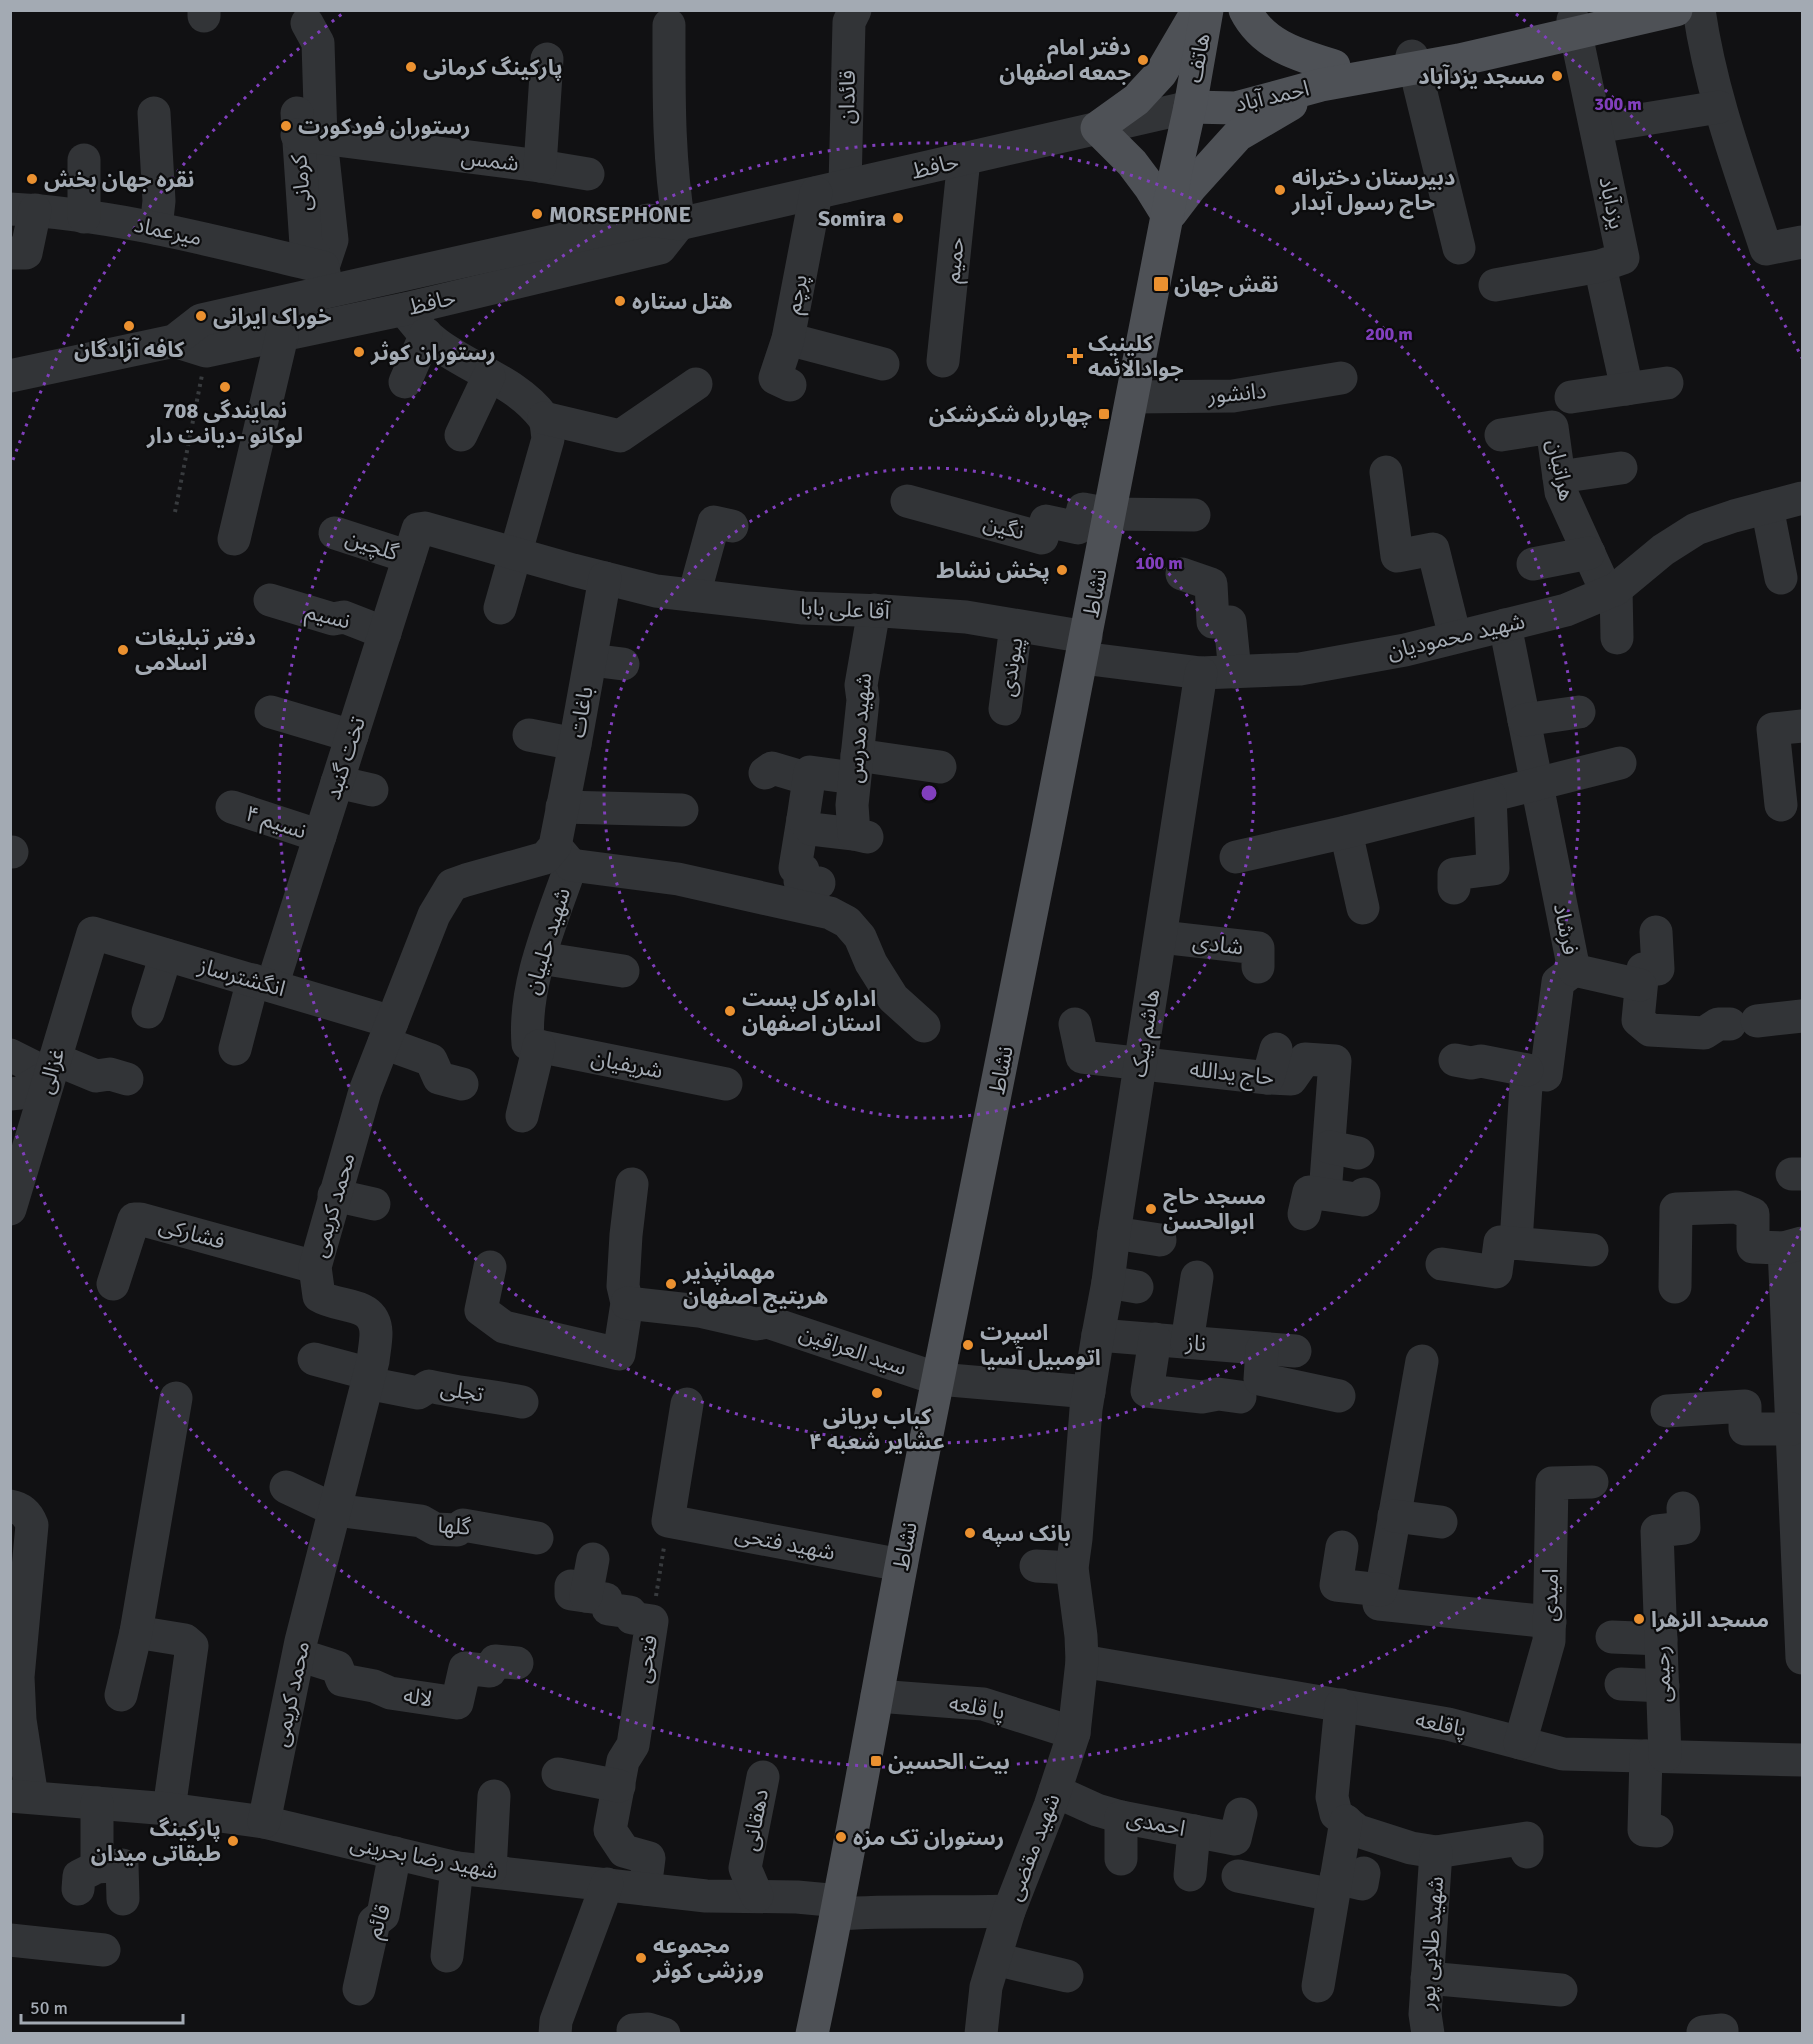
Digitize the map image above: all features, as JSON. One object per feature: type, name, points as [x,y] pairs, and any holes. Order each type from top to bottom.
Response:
[{"type":"main road","points":[[1198,10],[1161,73],[1136,100],[1096,128],[1132,163],[1168,216],[1238,135],[1327,76],[1264,36],[1245,10]]},
{"type":"main road","name":"هاتف","points":[[1190,106],[1207,10]]},
{"type":"main road","name":"احمد آباد","points":[[1575,27],[1615,10]]},
{"type":"main road","name":"احمد آباد","points":[[1190,106],[1231,85],[1327,76],[1414,62],[1575,27],[1676,10]]},
{"type":"main road","name":"نشاط","points":[[812,2034],[839,1907],[901,1564],[1190,106]]},
{"type":"street","name":"قائدان","points":[[830,189],[849,22],[855,10]]},
{"type":"street","points":[[1699,10],[1719,107],[1766,249],[1803,242]]},
{"type":"street","name":"کرمانی","points":[[306,17],[318,44],[309,137],[332,240],[325,280]]},
{"type":"street","points":[[669,25],[670,144],[672,182],[679,224]]},
{"type":"street","name":"یزدآباد","points":[[1496,285],[1600,266],[1623,258],[1575,27]]},
{"type":"street","points":[[540,166],[547,59]]},
{"type":"street","points":[[1414,62],[1459,248]]},
{"type":"street","name":"حافظ","points":[[10,376],[174,340],[201,320],[325,280],[648,220],[679,224],[1190,106]]},
{"type":"street","points":[[1596,127],[1719,107]]},
{"type":"street","points":[[154,113],[159,201],[156,228]]},
{"type":"street","name":"شمس","points":[[309,137],[588,174]]},
{"type":"street","name":"حمیم","points":[[943,362],[964,159]]},
{"type":"street","points":[[84,160],[84,217]]},
{"type":"street","name":"پرچم","points":[[790,384],[775,378],[830,189]]},
{"type":"street","points":[[10,253],[26,253],[23,209]]},
{"type":"street","name":"میرعماد","points":[[23,209],[156,228],[325,280]]},
{"type":"street","name":"حافظ","points":[[206,351],[405,309],[660,248],[679,224]]},
{"type":"street","points":[[1600,266],[1627,389]]},
{"type":"street","points":[[405,309],[412,321],[434,342],[521,395],[544,418],[620,436],[696,384]]},
{"type":"street","points":[[405,382],[426,334]]},
{"type":"street","points":[[234,539],[282,336]]},
{"type":"street","points":[[788,339],[883,364]]},
{"type":"street","points":[[174,340],[206,351]]},
{"type":"street","points":[[461,435],[489,376]]},
{"type":"street","name":"دانشور","points":[[1133,398],[1233,396],[1341,378]]},
{"type":"street","points":[[1571,398],[1666,383]]},
{"type":"street","points":[[500,608],[548,439],[544,418]]},
{"type":"street","name":"هراتیان","points":[[1501,435],[1552,427],[1561,492],[1589,553],[1611,591]]},
{"type":"street","points":[[1559,477],[1621,468]]},
{"type":"street","points":[[1386,472],[1397,556],[1433,549],[1455,637]]},
{"type":"street","name":"شهید محمودیان","points":[[1084,647],[1201,673],[1300,669],[1405,650],[1566,610],[1611,591],[1663,550],[1696,530],[1803,498]]},
{"type":"street","name":"نگین","points":[[907,501],[1042,538],[1046,521],[1078,528],[1083,509],[1110,514]]},
{"type":"street","points":[[1767,507],[1781,578]]},
{"type":"street","points":[[1110,514],[1194,515]]},
{"type":"street","points":[[694,595],[714,522],[732,526]]},
{"type":"street","name":"گلچین","points":[[335,533],[413,543],[425,528],[515,553]]},
{"type":"street","name":"تخت گنبد","points":[[235,1049],[320,836],[413,543]]},
{"type":"street","name":"آقا علی بابا","points":[[515,553],[656,591],[803,608],[874,610],[966,617],[1016,626],[1084,647]]},
{"type":"street","points":[[1533,564],[1589,553]]},
{"type":"street","points":[[1182,574],[1211,584],[1213,622],[1230,622],[1235,672]]},
{"type":"street","name":"باغات","points":[[563,855],[562,807],[586,733],[591,660],[605,578]]},
{"type":"street","points":[[1611,591],[1617,638]]},
{"type":"street","name":"نسیم","points":[[270,600],[333,619],[344,617],[385,633]]},
{"type":"street","name":"شهید مدرس","points":[[797,823],[811,829],[860,836],[852,804],[863,700],[861,685],[874,610]]},
{"type":"street","name":"فرشاد","points":[[1505,625],[1574,970],[1558,982],[1546,1075],[1527,1070]]},
{"type":"street","name":"پیوندی","points":[[1005,709],[1016,626]]},
{"type":"street","points":[[591,660],[623,664]]},
{"type":"street","name":"هاشم بیک","points":[[1082,1661],[1072,1568],[1089,1392],[1098,1335],[1123,1285],[1114,1233],[1138,1165],[1140,1063],[1201,673]]},
{"type":"street","points":[[271,712],[352,736]]},
{"type":"street","points":[[1524,720],[1579,712]]},
{"type":"street","points":[[1781,805],[1773,729],[1803,726]]},
{"type":"street","points":[[529,735],[586,733]]},
{"type":"street","points":[[1236,857],[1346,832],[1620,763]]},
{"type":"street","points":[[819,883],[800,881],[803,870],[795,868],[797,823],[811,771],[856,767],[940,767]]},
{"type":"street","points":[[765,773],[772,768],[809,779]]},
{"type":"street","points":[[337,782],[372,790]]},
{"type":"street","points":[[1454,888],[1454,874],[1493,869],[1490,795]]},
{"type":"street","name":"نسیم ۴","points":[[232,807],[320,836]]},
{"type":"street","points":[[562,807],[682,810]]},
{"type":"street","points":[[1346,832],[1363,908]]},
{"type":"street","points":[[563,855],[830,913],[847,922],[860,937],[872,963],[893,998],[924,1026]]},
{"type":"street","name":"شهید حلبیان","points":[[522,1116],[533,1045],[526,1026],[528,1002],[563,855]]},
{"type":"street","name":"محمد کریمی","points":[[264,1822],[299,1655],[369,1378],[376,1332],[372,1319],[364,1309],[328,1301],[319,1296],[315,1267],[334,1195],[335,1156],[364,1091],[434,915],[452,885],[466,879],[563,855]]},
{"type":"street","points":[[1656,932],[1658,969],[1643,969],[1640,985],[1638,1020],[1650,1030],[1704,1033],[1718,1024],[1803,1016]]},
{"type":"street","name":"انگشترساز","points":[[93,933],[262,983],[388,1032],[431,1060],[439,1078],[462,1084]]},
{"type":"street","name":"غزالی","points":[[10,1209],[93,933]]},
{"type":"street","name":"شادی","points":[[1161,937],[1258,948],[1258,967]]},
{"type":"street","points":[[148,1012],[166,955]]},
{"type":"street","points":[[540,958],[624,971]]},
{"type":"street","points":[[1574,970],[1640,985]]},
{"type":"street","name":"حاج یدالله","points":[[1075,1024],[1082,1057],[1140,1063],[1272,1064],[1291,1079],[1305,1059],[1335,1060],[1344,1150],[1314,1204],[1363,1200],[1364,1194]]},
{"type":"street","name":"شریفیان","points":[[533,1045],[726,1084]]},
{"type":"street","points":[[10,1056],[96,1076],[110,1074],[127,1079]]},
{"type":"street","points":[[1455,1060],[1471,1063],[1481,1061],[1527,1070],[1516,1242]]},
{"type":"street","points":[[10,1094],[20,1093],[53,1067]]},
{"type":"street","points":[[490,1267],[481,1310],[504,1327],[619,1354],[627,1303],[624,1286],[625,1255],[632,1184]]},
{"type":"street","points":[[334,1195],[374,1204]]},
{"type":"street","points":[[1675,1287],[1676,1209],[1736,1207],[1753,1214],[1754,1247],[1793,1246],[1795,1412],[1803,1658]]},
{"type":"street","name":"فشارکی","points":[[113,1284],[134,1220],[140,1219],[315,1267]]},
{"type":"street","points":[[1114,1233],[1160,1240]]},
{"type":"street","points":[[1442,1264],[1496,1272],[1500,1242],[1592,1250]]},
{"type":"street","points":[[1187,1342],[1197,1277]]},
{"type":"street","name":"سید العراقین","points":[[627,1303],[699,1311],[756,1324],[768,1322],[938,1379]]},
{"type":"street","name":"ناز","points":[[1098,1335],[1295,1351]]},
{"type":"street","points":[[1155,1339],[1148,1391],[1202,1397],[1218,1394],[1240,1397]]},
{"type":"street","points":[[1262,1348],[1260,1379],[1339,1396]]},
{"type":"street","name":"تجلی","points":[[314,1359],[418,1393],[429,1386],[470,1395],[485,1394],[522,1402]]},
{"type":"street","points":[[1422,1361],[1379,1604],[1550,1622]]},
{"type":"street","points":[[938,1379],[1089,1392]]},
{"type":"street","points":[[122,1695],[136,1632],[176,1398]]},
{"type":"street","points":[[668,1521],[687,1404]]},
{"type":"street","points":[[1667,1411],[1745,1406],[1745,1429],[1795,1412]]},
{"type":"street","name":"امیدی","points":[[1520,1743],[1549,1641],[1552,1483],[1592,1482]]},
{"type":"street","name":"گلها","points":[[286,1487],[335,1510],[421,1521],[435,1529],[457,1530],[463,1525],[537,1538]]},
{"type":"street","name":"رحیمی","points":[[1657,1831],[1644,1830],[1663,1686],[1657,1531],[1684,1528],[1683,1508]]},
{"type":"street","points":[[19,1510],[32,1524],[14,1677],[20,1720],[21,1797]]},
{"type":"street","points":[[1395,1516],[1442,1522]]},
{"type":"street","name":"شهید فتحی","points":[[668,1521],[901,1564]]},
{"type":"street","points":[[1342,1547],[1336,1586],[1381,1590]]},
{"type":"street","points":[[593,1559],[589,1605],[630,1612],[632,1617],[652,1621]]},
{"type":"street","points":[[1036,1566],[1072,1568]]},
{"type":"street","name":"فتحی","points":[[645,1889],[649,1858],[624,1851],[610,1830],[624,1761],[633,1745],[652,1621]]},
{"type":"street","points":[[136,1632],[185,1640],[192,1646],[169,1809]]},
{"type":"street","points":[[1612,1637],[1661,1639]]},
{"type":"street","name":"لاله","points":[[299,1655],[337,1666],[342,1680],[374,1686],[390,1693],[457,1703],[465,1668],[490,1671],[495,1661],[517,1663]]},
{"type":"street","name":"پاقلعه","points":[[1082,1661],[1448,1724],[1563,1754],[1803,1760]]},
{"type":"street","name":"شهید مقضی","points":[[981,2034],[982,1976],[1055,1791],[1074,1732],[1082,1661]]},
{"type":"street","points":[[1621,1684],[1663,1686]]},
{"type":"street","name":"پا قلعه","points":[[877,1696],[983,1704],[1074,1732]]},
{"type":"street","points":[[1318,1986],[1344,1882],[1346,1821],[1336,1814],[1332,1797],[1341,1705]]},
{"type":"street","points":[[558,1774],[619,1786]]},
{"type":"street","name":"دهقانی","points":[[757,1896],[746,1868],[763,1777]]},
{"type":"street","name":"احمدی","points":[[1055,1791],[1097,1810],[1121,1817],[1235,1839],[1241,1814]]},
{"type":"street","points":[[490,1871],[494,1796]]},
{"type":"street","name":"شهید رضا بحرینی","points":[[21,1797],[169,1809],[264,1822],[457,1868],[706,1896],[757,1896],[876,1911],[945,1913],[1009,1911]]},
{"type":"street","points":[[97,1803],[88,1878],[122,1865],[123,1899]]},
{"type":"street","points":[[1121,1817],[1121,1859]]},
{"type":"street","name":"شهید طلایی پور","points":[[1346,1821],[1358,1831],[1411,1848],[1436,1851],[1527,1838],[1527,1851]]},
{"type":"street","points":[[1190,1875],[1194,1831]]},
{"type":"street","name":"شهید طلایی پور","points":[[1428,2033],[1425,2014],[1436,1851]]},
{"type":"street","name":"قائم","points":[[359,1989],[374,1922],[383,1915],[395,1853]]},
{"type":"street","points":[[447,1956],[457,1868]]},
{"type":"street","points":[[1238,1876],[1344,1882]]},
{"type":"street","points":[[555,2034],[556,2021],[607,1884]]},
{"type":"street","points":[[10,1940],[104,1950]]},
{"type":"street","points":[[982,1976],[1067,1976]]},
{"type":"street","points":[[1427,1978],[1561,1990]]},
{"type":"street","points":[[1423,2034],[1428,2033]]},
{"type":"path","points":[[175,513],[206,351]]},
{"type":"path","name":"فتحی","points":[[652,1621],[668,1521]]},
{"type":"place","name":"دفتر امام جمعه اصفهان","points":[[1143,60]]},
{"type":"place","name":"پارکینگ کرمانی","points":[[411,67]]},
{"type":"place","name":"مسجد یزدآباد","points":[[1557,76]]},
{"type":"place","name":"رستوران فودکورت","points":[[286,126]]},
{"type":"place","name":"نقره جهان بخش","points":[[32,179]]},
{"type":"place","name":"دبیرستان دخترانه حاج رسول آبدار","points":[[1280,190]]},
{"type":"place","name":"MORSEPHONE","points":[[537,214]]},
{"type":"place","name":"Somira","points":[[898,218]]},
{"type":"place","name":"نقش جهان","points":[[1161,284]]},
{"type":"place","name":"هتل ستاره","points":[[620,301]]},
{"type":"place","name":"خوراک ایرانی","points":[[201,316]]},
{"type":"place","name":"کافه آزادگان","points":[[129,326]]},
{"type":"place","name":"رستوران کوثر","points":[[359,352]]},
{"type":"place","name":"کلینیک جوادالائمه","points":[[1075,356]]},
{"type":"place","name":"نمایندگی 708 لوکانو -دیانت دار","points":[[225,387]]},
{"type":"place","name":"چهارراه شکرشکن","points":[[1104,414]]},
{"type":"place","name":"پخش نشاط","points":[[1062,570]]},
{"type":"place","name":"دفتر تبلیغات اسلامی","points":[[123,650]]},
{"type":"place","name":"اداره کل پست استان اصفهان","points":[[730,1011]]},
{"type":"place","name":"مسجد حاج ابوالحسن","points":[[1151,1209]]},
{"type":"place","name":"مهمانپذیر هریتیج اصفهان","points":[[671,1284]]},
{"type":"place","name":"اسپرت اتومبیل آسیا","points":[[968,1345]]},
{"type":"place","name":"کباب بریانی عشایر شعبه ۴","points":[[877,1393]]},
{"type":"place","name":"بانک سپه","points":[[970,1533]]},
{"type":"place","name":"مسجد الزهرا","points":[[1639,1619]]},
{"type":"place","name":"بیت الحسین","points":[[876,1761]]},
{"type":"place","name":"رستوران تک مزه","points":[[841,1837]]},
{"type":"place","name":"پارکینگ طبقاتی میدان","points":[[233,1841]]},
{"type":"place","name":"مجموعه ورزشی کوثر","points":[[641,1958]]}]
